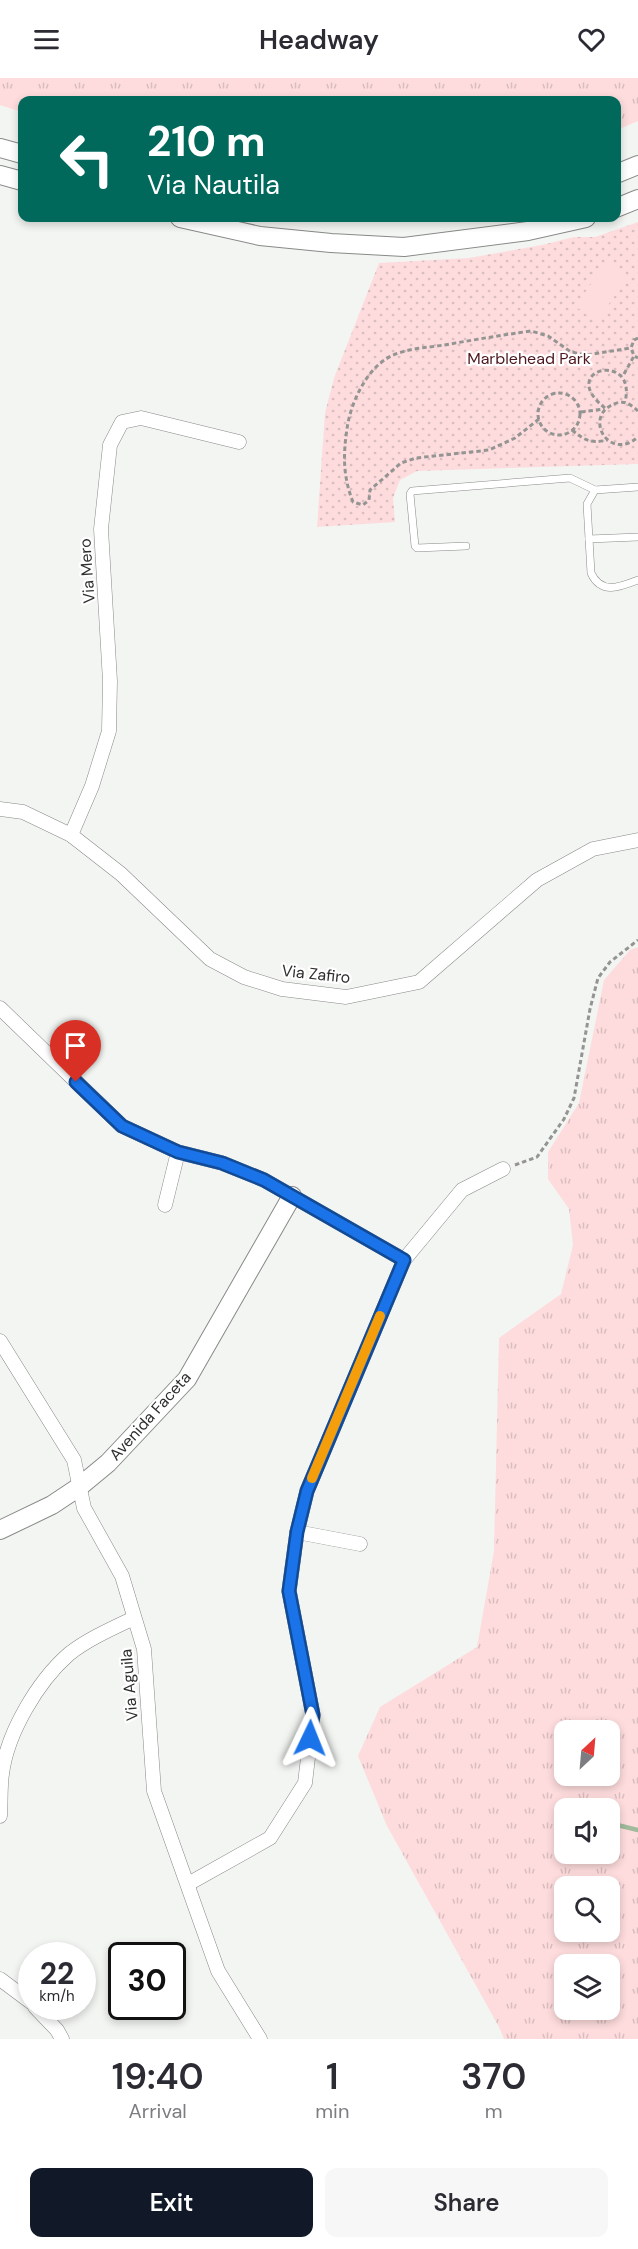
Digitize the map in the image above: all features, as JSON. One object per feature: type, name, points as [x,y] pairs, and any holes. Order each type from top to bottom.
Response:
[{"type":"main road","points":[[0,148],[18,153]]},
{"type":"main road","points":[[621,172],[638,165]]},
{"type":"main road","points":[[0,175],[18,180]]},
{"type":"main road","points":[[621,206],[638,199]]},
{"type":"main road","points":[[198,222],[260,236],[404,247],[528,231],[568,222]]},
{"type":"main road","name":"Avenida Faceta","points":[[0,1530],[52,1504],[79,1487],[117,1456],[187,1379],[292,1196]]},
{"type":"street","name":"Via Mero","points":[[71,835],[92,786],[110,731],[110,681],[101,529],[110,445],[122,422],[141,417],[239,442]]},
{"type":"street","name":"Via Zafiro","points":[[0,809],[23,812],[71,835],[121,874],[210,959],[244,977],[282,989],[346,997],[419,982],[537,880],[593,849],[638,840]]},
{"type":"street","points":[[0,1008],[122,1126],[178,1152],[222,1163],[264,1180],[404,1260]]},
{"type":"street","points":[[165,1205],[178,1152]]},
{"type":"street","points":[[188,1884],[270,1838],[305,1783],[313,1715],[289,1591],[297,1532],[307,1491],[404,1260],[462,1190],[503,1169]]},
{"type":"street","name":"Via Aguila","points":[[0,1341],[74,1460],[84,1508],[122,1576],[144,1649],[154,1791],[218,1971],[260,2039]]},
{"type":"street","points":[[297,1532],[360,1544]]},
{"type":"street","points":[[0,1816],[2,1773],[12,1736],[31,1697],[70,1654],[135,1618]]},
{"type":"street","points":[[0,1978],[18,1992]]},
{"type":"street","points":[[46,2020],[62,2039]]},
{"type":"lane","points":[[466,546],[417,548],[415,546],[410,494],[412,491],[570,478],[595,490],[638,487]]},
{"type":"lane","points":[[595,490],[587,504],[591,573],[599,585],[616,588],[638,580]]},
{"type":"lane","points":[[590,539],[638,537]]},
{"type":"path","points":[[538,419],[515,438],[489,450],[416,458],[400,463],[370,490],[369,500],[363,505],[353,502],[347,488],[343,459],[348,424],[356,398],[372,371],[387,359],[406,351],[531,331],[548,336],[571,352],[586,355],[631,348]]},
{"type":"path","points":[[624,374],[636,357],[631,348],[634,340],[638,338]]},
{"type":"path","points":[[605,408],[595,400],[591,390],[594,378],[602,371],[614,369],[624,374],[630,383],[630,393],[625,402]]},
{"type":"path","points":[[560,393],[570,396],[577,402],[580,412],[579,419],[572,430],[562,434],[552,434],[538,419],[538,409],[550,394],[560,393]]},
{"type":"path","points":[[580,412],[625,402],[638,411]]},
{"type":"path","points":[[605,408],[600,418],[600,430],[607,440],[617,445],[628,444],[638,437]]},
{"type":"path","points":[[572,430],[584,440],[594,443],[607,440]]},
{"type":"path","points":[[503,1169],[537,1157],[564,1119],[574,1098],[598,978],[610,962],[638,940]]},
{"type":"green space","points":[[0,78],[638,78],[638,121],[621,128],[621,96],[18,96],[18,111],[0,105]]},
{"type":"green space","name":"Marblehead Park","points":[[638,222],[638,464],[417,471],[400,480],[393,498],[395,522],[317,527],[325,413],[334,378],[379,263],[469,258],[574,237],[595,237]]},
{"type":"green space","points":[[608,261],[629,277],[596,321],[575,306]]},
{"type":"green space","points":[[638,947],[638,2039],[504,2039],[387,1826],[358,1756],[380,1707],[477,1647],[494,1551],[499,1338],[561,1294],[573,1245],[569,1209],[548,1179],[548,1152],[579,1103],[604,980],[630,950]]},
{"type":"waterway","points":[[620,1826],[638,1830]]},
{"type":"slow traffic","points":[[312,1478],[380,1316]]},
{"type":"route","points":[[76,1082],[122,1126],[178,1152],[222,1163],[264,1180],[404,1260],[307,1491],[297,1532],[289,1591],[313,1715],[310,1738]]}]
